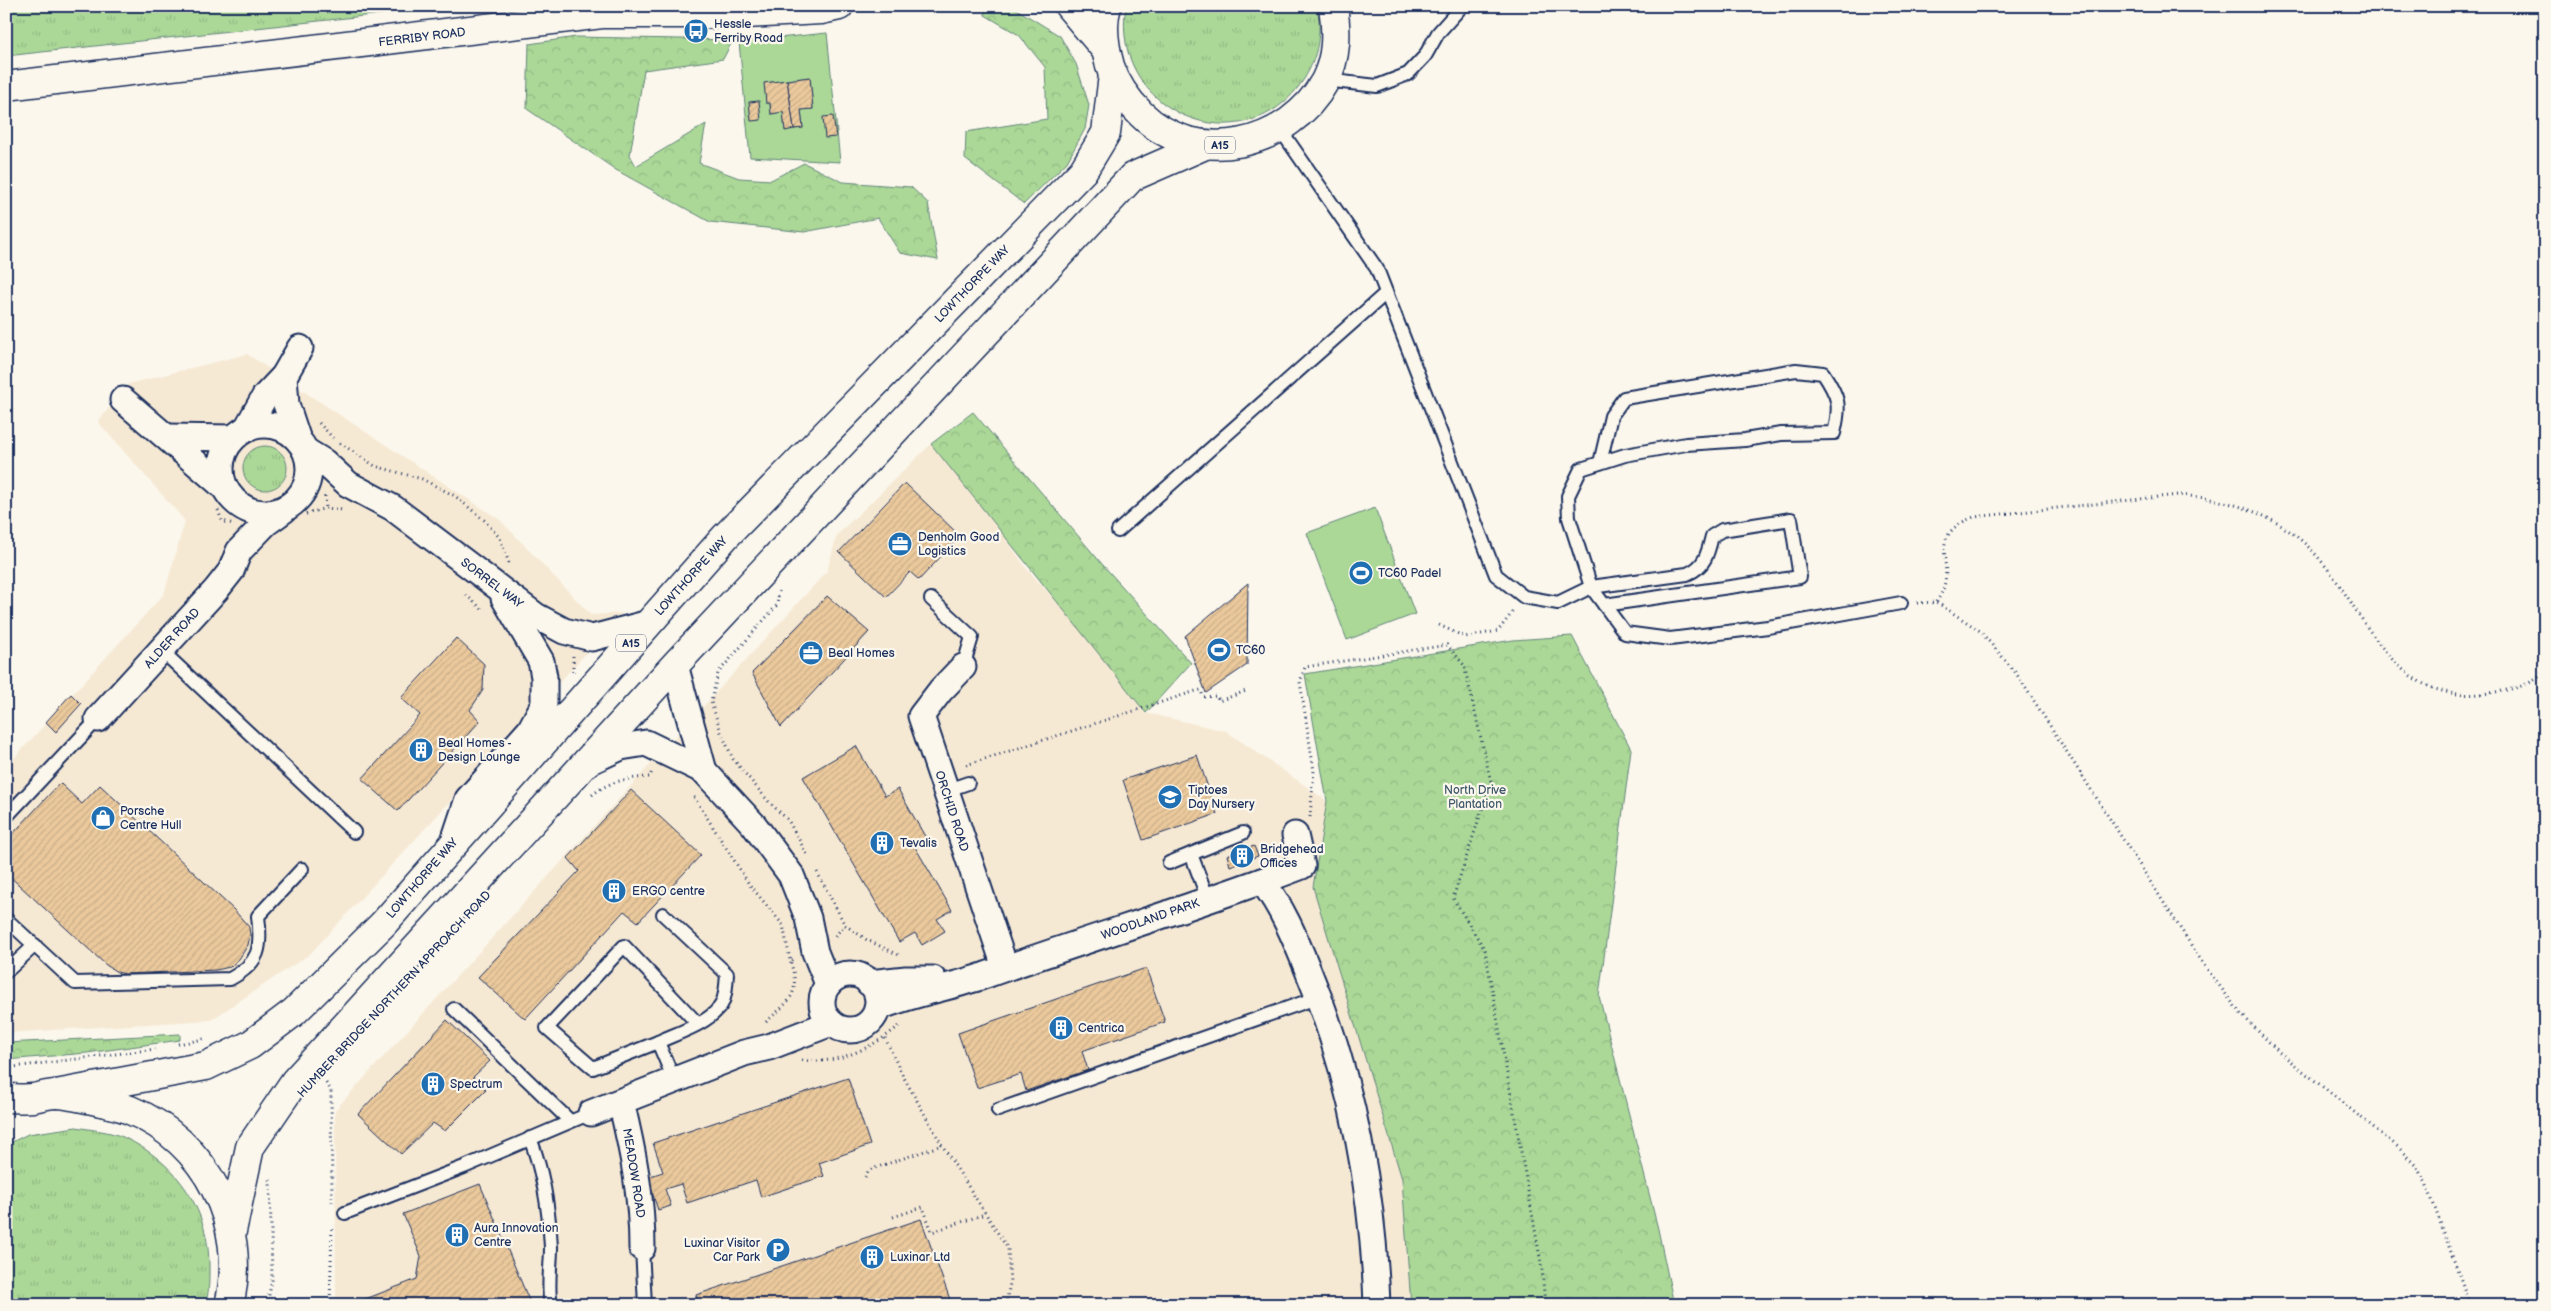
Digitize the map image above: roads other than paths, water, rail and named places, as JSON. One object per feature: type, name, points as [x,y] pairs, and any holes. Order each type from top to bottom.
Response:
[{"type":"main road","points":[[1069,6],[1105,49]]},
{"type":"main road","name":"A15","points":[[1107,6],[1105,13],[1105,49],[1113,75],[1128,101],[1150,122],[1176,137],[1205,145],[1240,144],[1257,140],[1280,129],[1306,108],[1325,80],[1334,56],[1339,14]]},
{"type":"main road","name":"FERRIBY ROAD","points":[[6,86],[556,13],[601,10],[704,10],[733,14],[827,8]]},
{"type":"main road","name":"LOWTHORPE WAY","points":[[6,1112],[31,1097],[206,1066],[250,1045],[294,1012],[383,924],[454,841],[725,538],[1083,171],[1106,133],[1113,75]]},
{"type":"main road","name":"A15","points":[[232,1231],[250,1147],[295,1081],[675,665],[1132,177],[1205,145]]},
{"type":"main road","points":[[31,1097],[129,1110],[177,1137],[212,1180],[232,1231],[235,1260],[233,1288],[229,1305]]},
{"type":"street","points":[[239,552],[229,494],[220,470],[224,453],[265,396],[284,376],[300,348]]},
{"type":"street","points":[[124,400],[168,437],[249,511],[266,514],[291,505],[307,485],[310,468],[286,404],[284,376]]},
{"type":"street","points":[[168,437],[240,433],[264,424],[282,427],[302,444]]},
{"type":"street","name":"SORREL WAY","points":[[302,444],[348,484],[393,508],[536,616],[564,631],[592,638],[649,623]]},
{"type":"street","points":[[239,552],[266,523],[291,505],[311,487],[348,484]]},
{"type":"street","name":"ALDER ROAD","points":[[98,719],[216,590],[231,571],[239,552]]},
{"type":"street","name":"SORREL WAY","points":[[454,841],[468,799],[530,730],[544,704],[544,677],[541,661],[511,608],[493,584]]},
{"type":"street","points":[[675,665],[704,771]]},
{"type":"street","name":"ORCHID ROAD","points":[[964,667],[940,690],[921,716],[951,782],[1005,967]]},
{"type":"street","points":[[584,764],[622,747],[646,743],[704,771],[754,825],[791,875],[808,918],[815,952],[828,984]]},
{"type":"street","name":"WOODLAND PARK","points":[[877,1008],[906,996],[968,980],[1055,952],[1302,866],[1303,829]]},
{"type":"street","points":[[1262,881],[1272,894],[1319,997],[1350,1093],[1366,1166],[1375,1254],[1377,1305]]},
{"type":"street","points":[[808,918],[826,946],[875,990],[877,1008],[867,1024],[859,1028],[841,1029],[827,1016],[824,992],[828,984],[836,978],[861,979]]},
{"type":"street","name":"WOODLAND PARK","points":[[861,979],[968,980]]},
{"type":"street","points":[[580,1116],[621,1102],[744,1053],[769,1047],[827,1016]]},
{"type":"street","name":"MEADOW ROAD","points":[[621,1102],[632,1146],[641,1202],[642,1248]]},
{"type":"lane","points":[[1325,80],[1377,86],[1408,74],[1425,56],[1438,33],[1462,6]]},
{"type":"lane","points":[[1280,129],[1377,268],[1496,575],[1524,597],[1558,603],[1591,587],[1687,574],[1695,571],[1707,557],[1712,536],[1722,530],[1791,519],[1800,577],[1604,605]]},
{"type":"lane","points":[[1118,531],[1386,293]]},
{"type":"lane","points":[[1600,463],[1611,416],[1624,398],[1796,370],[1823,373],[1836,392],[1839,410],[1834,433],[1781,434],[1745,440],[1686,444],[1625,455],[1600,463],[1581,469],[1568,496],[1569,518],[1591,587],[1625,633],[1670,639],[1768,627],[1901,603]]},
{"type":"lane","points":[[931,599],[972,637],[964,667]]},
{"type":"lane","points":[[161,650],[354,832]]},
{"type":"lane","points":[[6,818],[98,719]]},
{"type":"lane","points":[[1169,863],[1243,833]]},
{"type":"lane","points":[[1191,854],[1208,899]]},
{"type":"lane","points":[[6,919],[75,983],[230,978],[241,973],[255,958],[261,944],[258,916],[302,869]]},
{"type":"lane","points":[[663,914],[727,974],[726,991],[720,1007],[709,1017],[697,1023],[658,1042],[592,1068],[547,1028],[624,946],[697,1023]]},
{"type":"lane","points":[[6,972],[35,945]]},
{"type":"lane","points":[[998,1110],[1319,997]]},
{"type":"lane","points":[[345,1213],[580,1116],[454,1009]]},
{"type":"lane","points":[[658,1042],[674,1080]]},
{"type":"lane","points":[[530,1138],[540,1164],[547,1197],[551,1249],[548,1293],[551,1305]]},
{"type":"lane","name":"MEADOW ROAD","points":[[642,1248],[645,1305]]},
{"type":"place","name":"Hessle Ferriby Road","points":[[696,31]]},
{"type":"place","name":"Denholm Good Logistics","points":[[900,544]]},
{"type":"place","name":"TC60 Padel","points":[[1361,573]]},
{"type":"place","name":"TC60","points":[[1219,650]]},
{"type":"place","name":"Beal Homes","points":[[811,653]]},
{"type":"place","name":"Beal Homes - Design Lounge","points":[[421,750]]},
{"type":"place","name":"Tiptoes Day Nursery","points":[[1170,797]]},
{"type":"place","name":"Porsche Centre Hull","points":[[103,818]]},
{"type":"place","name":"Tevalis","points":[[882,843]]},
{"type":"place","name":"Bridgehead Offices","points":[[1242,856]]},
{"type":"place","name":"ERGO centre","points":[[614,891]]},
{"type":"place","name":"Centrica","points":[[1061,1028]]},
{"type":"place","name":"Spectrum","points":[[433,1084]]},
{"type":"place","name":"Aura Innovation Centre","points":[[457,1235]]},
{"type":"place","name":"Luxinar Visitor Car Park","points":[[778,1250]]},
{"type":"place","name":"Luxinar Ltd","points":[[872,1257]]},
{"type":"park label","name":"North Drive Plantation","points":[[1475,797]]}]
